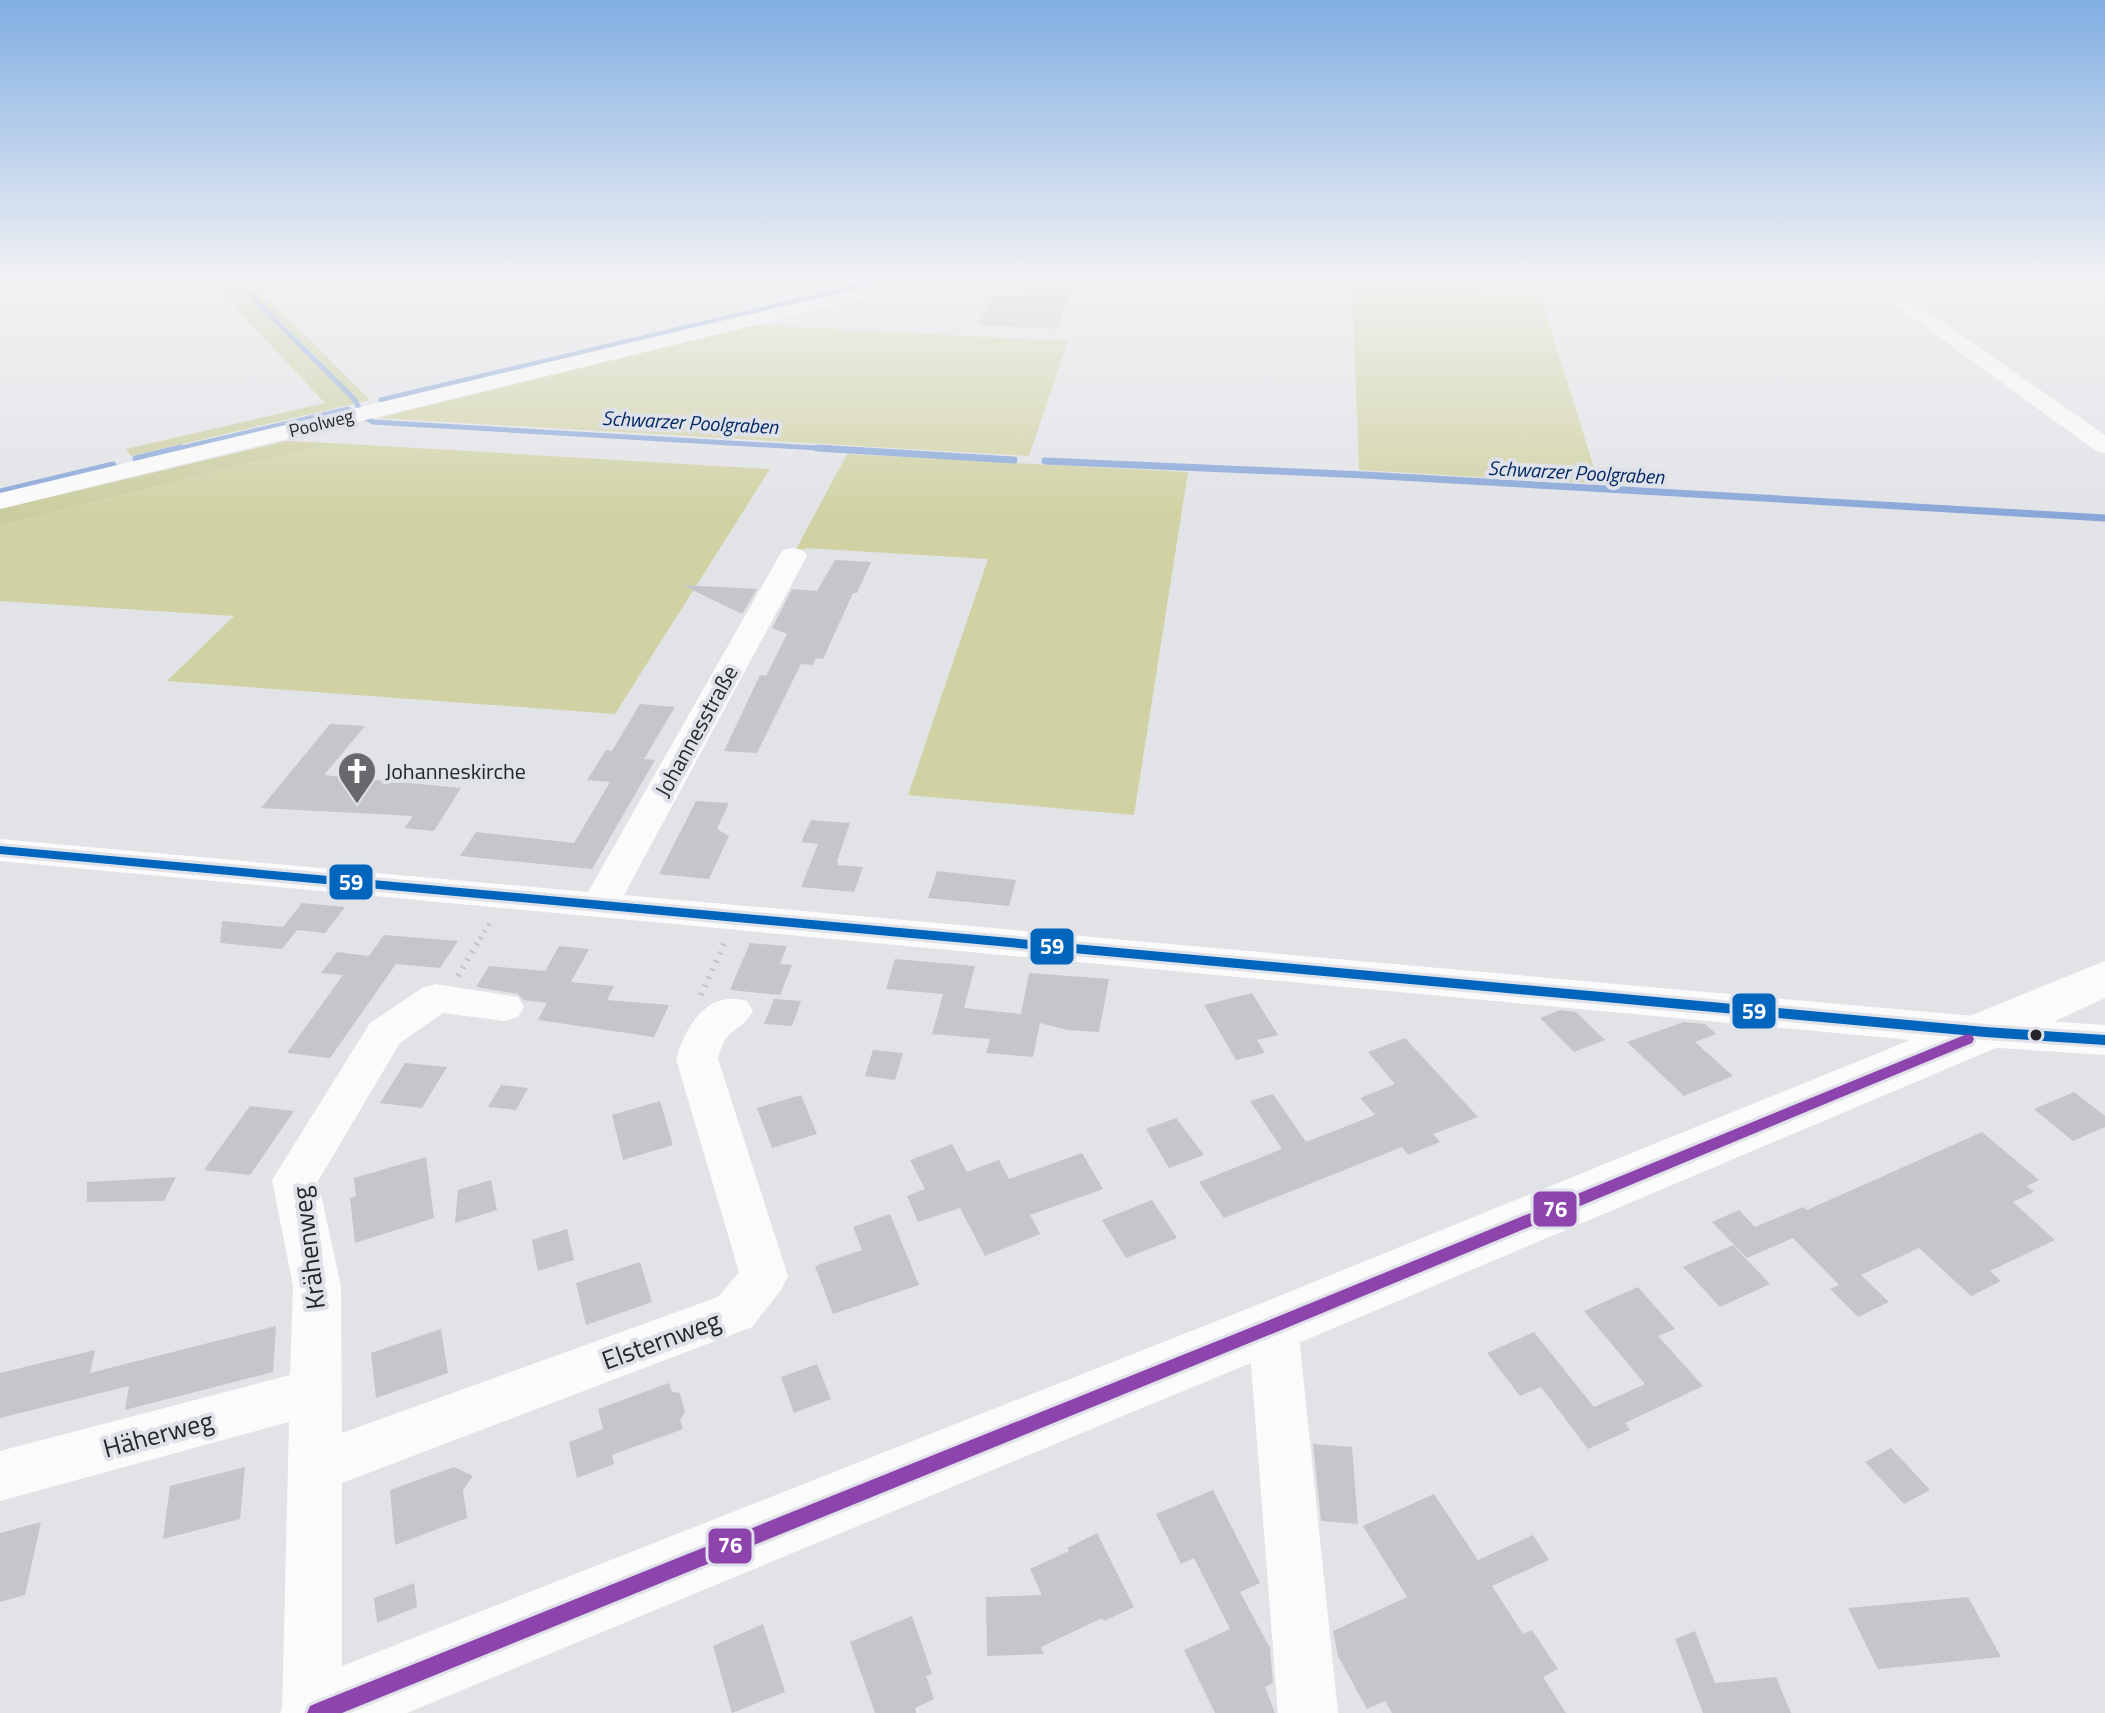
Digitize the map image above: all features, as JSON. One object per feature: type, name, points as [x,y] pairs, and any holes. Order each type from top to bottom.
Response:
[{"type":"main road","points":[[315,1713],[1273,1326],[1985,1032],[2105,978]]},
{"type":"street","name":"Poolweg","points":[[0,501],[592,358]]},
{"type":"street","points":[[1980,358],[2105,446]]},
{"type":"street","name":"Johannesstraße","points":[[599,906],[793,556]]},
{"type":"street","points":[[0,850],[1985,1032],[2105,1040]]},
{"type":"street","points":[[436,998],[504,1007]]},
{"type":"street","name":"Krähenweg","points":[[315,1713],[317,1286],[295,1180],[385,1033],[436,998]]},
{"type":"street","name":"Elsternweg","points":[[315,1468],[735,1312],[764,1276],[697,1059],[702,1036],[722,1017]]},
{"type":"street","points":[[1273,1326],[1308,1713]]},
{"type":"street","name":"Häherweg","points":[[0,1476],[315,1392]]},
{"type":"path","points":[[436,998],[451,989],[504,897]]},
{"type":"path","points":[[722,1017],[698,1003],[735,919]]},
{"type":"green space","points":[[282,358],[328,358],[370,400],[131,456],[126,449],[325,403]]},
{"type":"green space","points":[[622,358],[1062,358],[1029,456],[378,418]]},
{"type":"green space","points":[[1355,358],[1560,358],[1599,484],[1359,470]]},
{"type":"green space","points":[[286,441],[331,443],[0,525],[0,509]]},
{"type":"green space","points":[[331,443],[770,469],[615,714],[167,681],[234,616],[0,601],[0,525]]},
{"type":"green space","points":[[847,454],[1188,472],[1134,815],[908,795],[988,559],[805,548],[800,556],[793,555]]},
{"type":"building","points":[[835,560],[871,562],[823,659],[816,658],[813,665],[801,664],[757,753],[724,751],[760,675],[766,676],[787,634],[772,628],[792,589],[817,591]]},
{"type":"building","points":[[682,585],[757,589],[742,614]]},
{"type":"building","points":[[640,704],[675,707],[644,759],[655,760],[592,869],[460,856],[476,832],[574,843],[610,782],[587,780],[606,750],[612,751]]},
{"type":"building","name":"Johanneskirche","points":[[330,724],[365,726],[324,775],[461,788],[434,831],[404,828],[413,816],[261,808]]},
{"type":"building","points":[[696,801],[729,803],[717,829],[729,836],[709,879],[659,874]]},
{"type":"building","points":[[811,820],[850,823],[837,861],[838,865],[863,867],[854,892],[801,887],[818,844],[801,842]]},
{"type":"building","points":[[937,871],[1016,880],[1009,906],[928,898]]},
{"type":"building","points":[[302,903],[345,907],[325,933],[297,930],[282,949],[220,943],[222,921],[283,927]]},
{"type":"building","points":[[384,935],[458,941],[440,968],[396,964],[330,1058],[287,1053],[343,975],[321,973],[337,952],[369,956]]},
{"type":"building","points":[[750,943],[787,946],[780,964],[792,965],[780,995],[730,990]]},
{"type":"building","points":[[559,946],[589,949],[571,982],[614,986],[607,1000],[669,1005],[654,1037],[538,1020],[547,1003],[523,1000],[518,994],[476,987],[489,966],[545,971]]},
{"type":"building","points":[[895,959],[975,966],[964,1008],[1021,1014],[1029,973],[1109,979],[1099,1032],[1067,1030],[1040,1023],[1033,1057],[986,1053],[990,1039],[932,1034],[943,994],[886,989]]},
{"type":"building","points":[[1252,993],[1278,1035],[1257,1040],[1265,1053],[1236,1060],[1204,1005]]},
{"type":"building","points":[[774,999],[801,1001],[792,1026],[764,1024]]},
{"type":"building","points":[[1560,1010],[1576,1012],[1605,1040],[1574,1052],[1540,1018]]},
{"type":"building","points":[[1684,1022],[1705,1024],[1716,1034],[1695,1042],[1733,1076],[1684,1096],[1627,1042]]},
{"type":"building","points":[[1405,1038],[1478,1117],[1433,1134],[1440,1142],[1408,1155],[1402,1147],[1224,1218],[1199,1182],[1282,1149],[1250,1101],[1273,1094],[1306,1142],[1375,1115],[1360,1098],[1395,1084],[1368,1052]]},
{"type":"building","points":[[873,1050],[903,1053],[895,1080],[865,1076]]},
{"type":"building","points":[[405,1063],[447,1067],[422,1108],[380,1103]]},
{"type":"building","points":[[501,1085],[528,1088],[516,1110],[488,1107]]},
{"type":"building","points":[[2074,1092],[2105,1116],[2105,1127],[2073,1141],[2034,1109]]},
{"type":"building","points":[[801,1095],[817,1134],[772,1148],[757,1108]]},
{"type":"building","points":[[660,1101],[673,1145],[623,1160],[612,1115]]},
{"type":"building","points":[[250,1106],[294,1111],[250,1175],[204,1170]]},
{"type":"building","points":[[1176,1118],[1204,1155],[1169,1168],[1146,1129]]},
{"type":"building","points":[[1982,1132],[2039,1180],[2027,1186],[2034,1192],[2013,1202],[2055,1240],[1990,1271],[2001,1281],[1971,1296],[1919,1248],[1861,1275],[1889,1302],[1858,1317],[1830,1289],[1839,1285],[1793,1238],[1747,1258],[1712,1222],[1739,1210],[1755,1227],[1803,1207],[1807,1210]]},
{"type":"building","points":[[952,1144],[967,1172],[999,1160],[1009,1179],[1082,1153],[1103,1189],[1030,1215],[1040,1234],[985,1256],[960,1208],[918,1222],[907,1196],[925,1189],[910,1160]]},
{"type":"building","points":[[426,1157],[434,1218],[355,1243],[350,1198],[356,1196],[354,1178]]},
{"type":"building","points":[[176,1177],[164,1201],[87,1202],[87,1182]]},
{"type":"building","points":[[491,1180],[497,1210],[455,1223],[458,1190]]},
{"type":"building","points":[[1152,1200],[1177,1238],[1126,1258],[1102,1220]]},
{"type":"building","points":[[890,1214],[919,1285],[833,1314],[815,1266],[862,1250],[853,1227]]},
{"type":"building","points":[[567,1229],[574,1260],[538,1271],[532,1240]]},
{"type":"building","points":[[1733,1245],[1770,1284],[1720,1307],[1683,1267]]},
{"type":"building","points":[[640,1262],[652,1302],[586,1325],[576,1283]]},
{"type":"building","points":[[1638,1287],[1675,1329],[1658,1336],[1703,1386],[1625,1423],[1630,1430],[1588,1449],[1541,1387],[1520,1396],[1487,1353],[1534,1332],[1594,1407],[1645,1384],[1584,1311]]},
{"type":"building","points":[[276,1326],[273,1372],[125,1410],[129,1386],[0,1418],[0,1373],[95,1350],[90,1373]]},
{"type":"building","points":[[441,1329],[448,1373],[376,1398],[371,1353]]},
{"type":"building","points":[[817,1364],[831,1399],[794,1413],[781,1377]]},
{"type":"building","points":[[669,1383],[672,1392],[680,1393],[685,1412],[680,1420],[683,1429],[612,1455],[614,1464],[577,1478],[569,1442],[603,1429],[598,1409]]},
{"type":"building","points":[[1313,1444],[1352,1447],[1358,1524],[1321,1521]]},
{"type":"building","points":[[1891,1448],[1930,1490],[1904,1504],[1865,1462]]},
{"type":"building","points":[[245,1467],[240,1519],[163,1539],[170,1486]]},
{"type":"building","points":[[454,1467],[473,1476],[463,1490],[467,1518],[395,1545],[390,1490]]},
{"type":"building","points":[[1213,1490],[1260,1583],[1240,1592],[1270,1648],[1273,1683],[1265,1687],[1275,1713],[1215,1713],[1184,1650],[1230,1629],[1194,1558],[1181,1564],[1156,1514]]},
{"type":"building","points":[[1434,1494],[1478,1560],[1533,1535],[1549,1560],[1492,1586],[1523,1634],[1532,1630],[1558,1669],[1543,1677],[1566,1713],[1392,1713],[1385,1701],[1367,1709],[1338,1656],[1333,1631],[1407,1597],[1363,1526]]},
{"type":"building","points":[[41,1522],[25,1595],[0,1602],[0,1533]]},
{"type":"building","points":[[1097,1533],[1134,1607],[1104,1621],[1102,1618],[1041,1647],[1044,1654],[987,1656],[986,1597],[1042,1595],[1030,1569],[1069,1551],[1067,1548]]},
{"type":"building","points":[[414,1583],[417,1607],[377,1623],[374,1598]]},
{"type":"building","points":[[1968,1597],[2001,1657],[1878,1669],[1848,1608]]},
{"type":"building","points":[[912,1616],[932,1674],[926,1676],[934,1699],[915,1708],[916,1713],[875,1713],[850,1642]]},
{"type":"building","points":[[763,1624],[785,1692],[732,1713],[713,1646]]},
{"type":"building","points":[[1695,1631],[1715,1683],[1776,1677],[1791,1713],[1703,1713],[1675,1639]]},
{"type":"waterway","name":"Schwarzer Poolgraben","points":[[313,358],[354,399],[359,408]]},
{"type":"waterway","points":[[381,400],[558,358]]},
{"type":"waterway","points":[[173,450],[348,409]]},
{"type":"waterway","name":"Schwarzer Poolgraben","points":[[364,417],[373,422],[821,448]]},
{"type":"waterway","points":[[136,459],[181,448]]},
{"type":"waterway","name":"Schwarzer Poolgraben","points":[[821,448],[851,450]]},
{"type":"waterway","name":"Schwarzer Poolgraben","points":[[821,448],[1014,460]]},
{"type":"waterway","name":"Schwarzer Poolgraben","points":[[1045,461],[1365,475],[2105,518]]},
{"type":"waterway","points":[[0,492],[113,465]]},
{"type":"transit line","name":"59","points":[[0,850],[1985,1032],[2105,1040]]},
{"type":"transit line","name":"76","points":[[317,1713],[1273,1326],[1967,1039]]},
{"type":"place","name":"Johanneskirche","points":[[357,805]]}]
